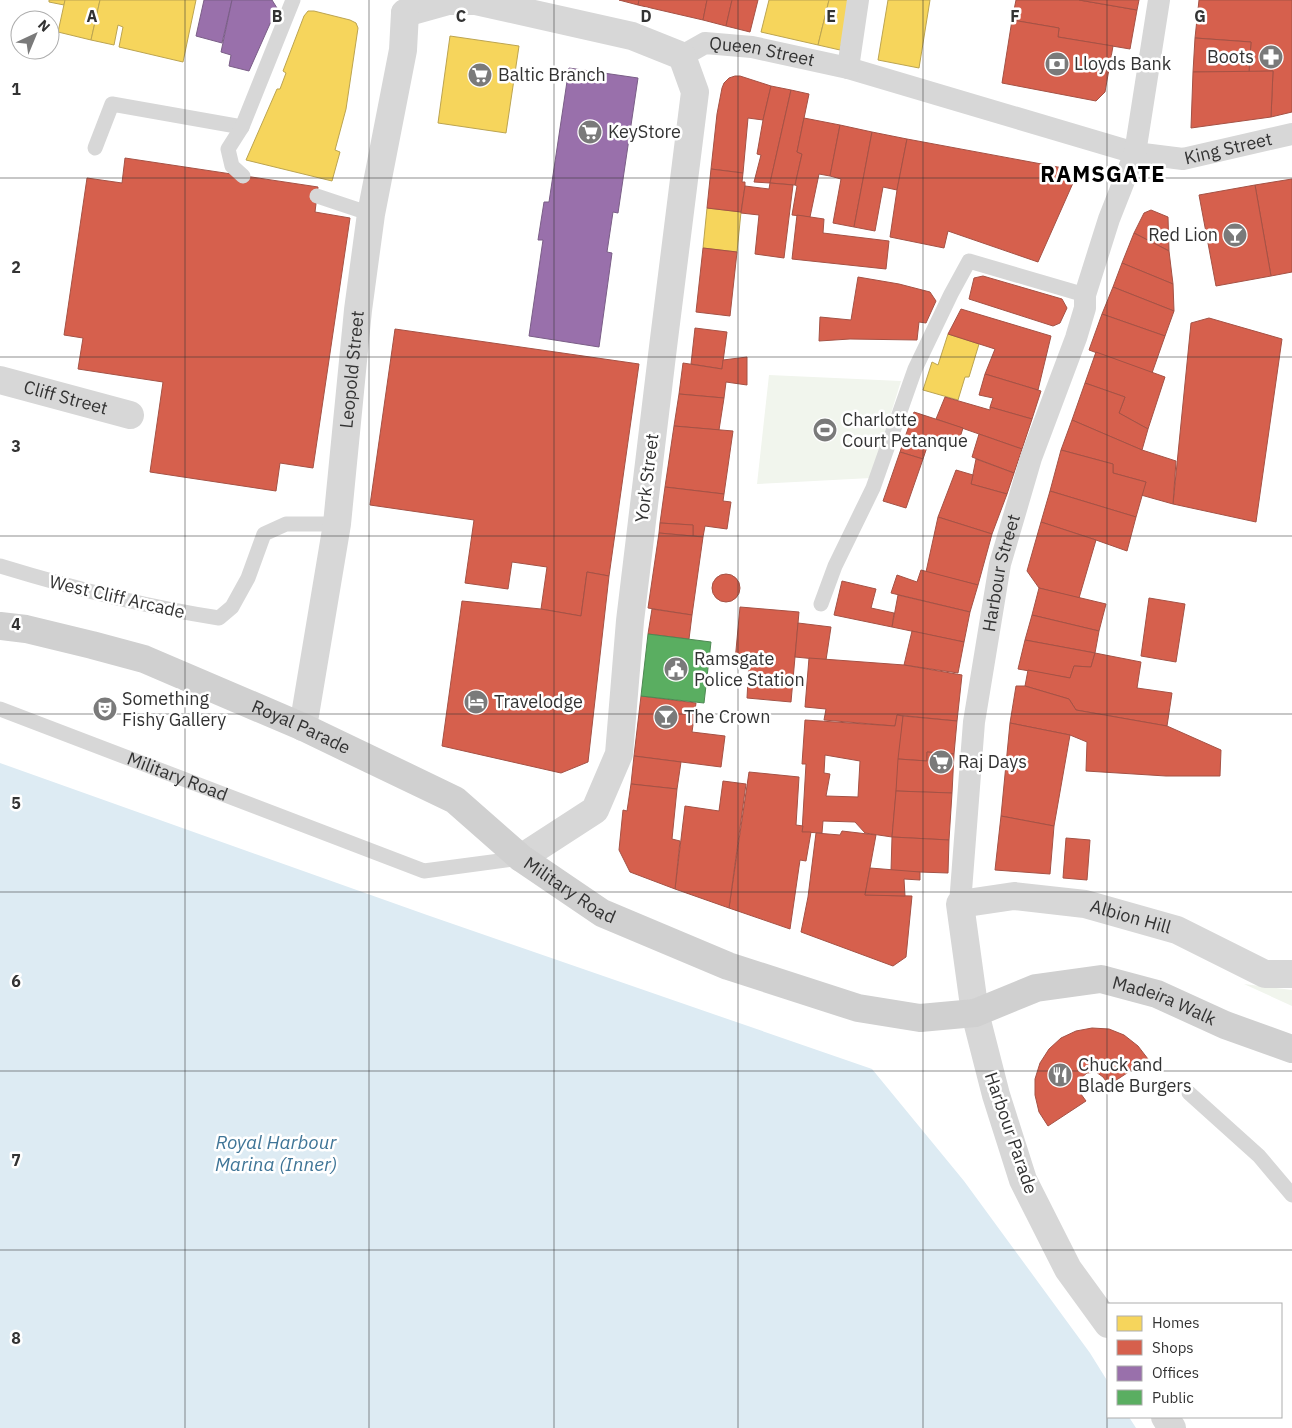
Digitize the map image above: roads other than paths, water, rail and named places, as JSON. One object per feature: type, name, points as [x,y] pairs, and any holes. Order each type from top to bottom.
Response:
[{"type":"main road","name":"Royal Parade","points":[[0,626],[26,629],[144,659],[303,727],[455,800],[521,858]]},
{"type":"main road","name":"Military Road","points":[[521,858],[602,913],[728,966],[858,1008],[920,1018],[975,1012]]},
{"type":"main road","name":"Madeira Walk","points":[[975,1012],[1036,988],[1101,979],[1157,994],[1225,1025],[1292,1049]]},
{"type":"street","points":[[848,68],[858,0]]},
{"type":"street","name":"Harbour Street","points":[[975,1012],[960,904],[974,722],[1000,564],[1031,458],[1076,338],[1085,308],[1084,295],[1109,218],[1135,153],[1159,0]]},
{"type":"street","name":"Queen Street","points":[[399,6],[448,1],[476,1],[632,36],[682,56],[706,43],[752,47],[848,68],[1135,153]]},
{"type":"street","name":"Leopold Street","points":[[303,727],[337,524],[358,310],[371,214],[403,50],[399,6]]},
{"type":"street","name":"York Street","points":[[521,858],[595,810],[619,754],[631,611],[695,92],[682,56]]},
{"type":"street","name":"King Street","points":[[1135,153],[1183,159],[1292,134]]},
{"type":"street","name":"Cliff Street","points":[[0,380],[130,415]]},
{"type":"street","name":"Albion Hill","points":[[960,904],[1014,896],[1085,904],[1177,930],[1265,974],[1292,974]]},
{"type":"street","name":"Harbour Parade","points":[[975,1012],[996,1095],[1023,1180],[1068,1268],[1107,1323]]},
{"type":"lane","points":[[243,176],[232,166],[228,149],[242,127],[293,0]]},
{"type":"lane","points":[[95,148],[112,104],[242,127]]},
{"type":"lane","points":[[317,196],[371,214]]},
{"type":"lane","points":[[820,604],[835,566],[874,488],[915,369],[969,261],[1084,295]]},
{"type":"lane","name":"West Cliff Arcade","points":[[0,566],[52,582],[191,614],[219,618],[232,608],[248,578],[264,534],[286,524],[337,524]]},
{"type":"lane","name":"Military Road","points":[[0,709],[424,871],[521,858]]},
{"type":"lane","points":[[1189,1093],[1259,1156],[1292,1195]]},
{"type":"water","name":"Royal Harbour Marina (Inner)","points":[[0,763],[427,915],[872,1069],[964,1181],[1090,1353],[1107,1380],[1107,1418],[1130,1418],[1136,1428],[0,1428]]},
{"type":"place","name":"Boots","points":[[1271,57]]},
{"type":"place","name":"Lloyds Bank","points":[[1057,64]]},
{"type":"place","name":"Baltic Branch","points":[[480,75]]},
{"type":"place","name":"KeyStore","points":[[590,132]]},
{"type":"place","name":"Red Lion","points":[[1235,235]]},
{"type":"place","name":"Charlotte Court Petanque","points":[[825,430]]},
{"type":"place","name":"Ramsgate Police Station","points":[[676,669]]},
{"type":"place","name":"Travelodge","points":[[476,702]]},
{"type":"place","name":"Something Fishy Gallery","points":[[105,709]]},
{"type":"place","name":"The Crown","points":[[666,717]]},
{"type":"place","name":"Raj Days","points":[[941,762]]},
{"type":"place","name":"Chuck and Blade Burgers","points":[[1060,1075]]},
{"type":"district","name":"RAMSGATE","points":[[1103,174]]}]
